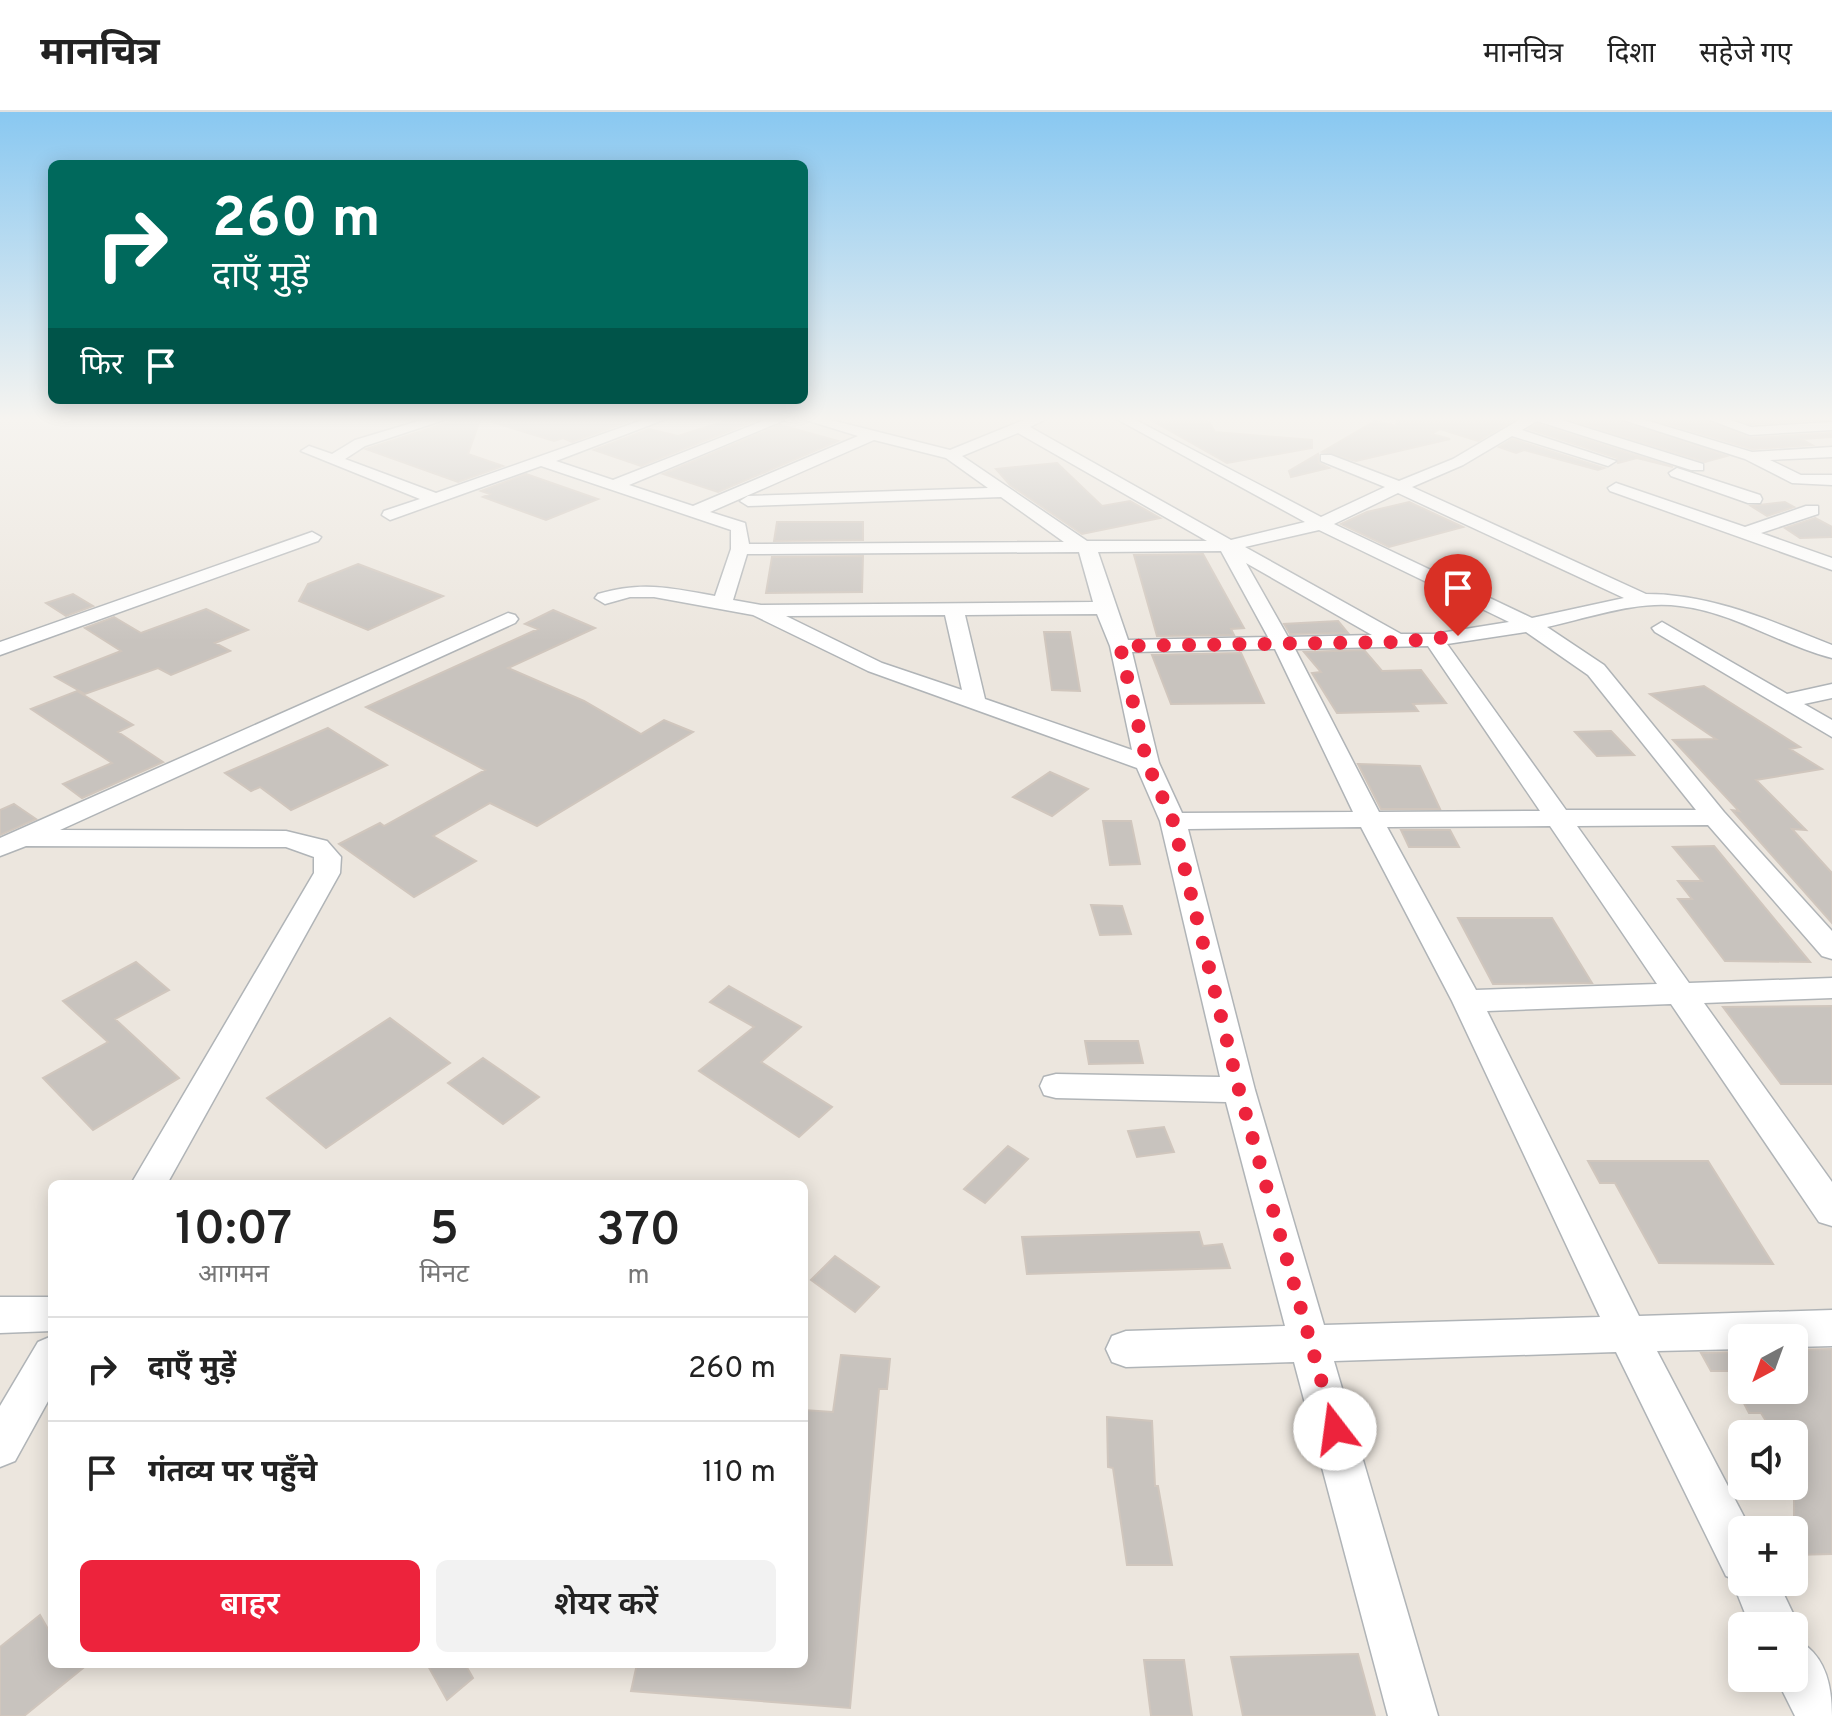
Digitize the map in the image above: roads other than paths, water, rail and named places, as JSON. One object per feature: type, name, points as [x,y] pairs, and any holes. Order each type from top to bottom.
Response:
[{"type":"street","points":[[417,492],[436,499]]},
{"type":"street","points":[[390,515],[457,492]]},
{"type":"street","points":[[637,492],[739,527]]},
{"type":"street","points":[[697,511],[753,492]]},
{"type":"street","points":[[749,494],[1007,492],[1088,550],[1104,608],[1120,646],[1147,763],[1173,821],[1239,1090],[1413,1716]]},
{"type":"street","points":[[1132,492],[1400,642]]},
{"type":"street","points":[[1261,492],[1530,625],[1596,670],[1715,817],[1832,949]]},
{"type":"street","points":[[740,549],[1088,550],[1227,546],[1321,524],[1385,492]]},
{"type":"street","points":[[1410,492],[1643,600]]},
{"type":"street","points":[[1647,492],[1745,533],[1832,564]]},
{"type":"street","points":[[1662,492],[1726,509],[1769,525]]},
{"type":"street","points":[[1733,492],[1754,499]]},
{"type":"street","points":[[1814,492],[1832,505]]},
{"type":"street","points":[[1726,509],[1773,493]]},
{"type":"street","points":[[723,602],[740,549],[739,527],[749,494]]},
{"type":"street","points":[[1745,533],[1812,510]]},
{"type":"street","points":[[0,649],[312,537]]},
{"type":"street","points":[[1227,546],[1283,645],[1370,820],[1467,1001],[1628,1335],[1728,1532]]},
{"type":"street","points":[[605,598],[629,591],[654,591],[758,610],[875,667],[1147,763]]},
{"type":"street","points":[[1120,646],[1434,640],[1530,625],[1643,600],[1681,600],[1735,614],[1832,652]]},
{"type":"street","points":[[758,610],[1104,608]]},
{"type":"street","points":[[954,609],[975,701]]},
{"type":"street","points":[[11,843],[508,619]]},
{"type":"street","points":[[1662,628],[1832,730]]},
{"type":"street","points":[[1434,640],[1832,1211]]},
{"type":"street","points":[[1784,701],[1832,691]]},
{"type":"street","points":[[1173,821],[1715,817]]},
{"type":"street","points":[[11,843],[286,839],[317,846],[327,853],[330,862],[327,873],[151,1180]]},
{"type":"street","points":[[1467,1001],[1832,988]]},
{"type":"street","points":[[1056,1086],[1239,1090]]},
{"type":"street","points":[[0,1315],[48,1314]]},
{"type":"street","points":[[1126,1349],[1832,1328]]},
{"type":"street","points":[[0,1446],[48,1362]]},
{"type":"street","points":[[1808,1690],[1821,1716]]}]
